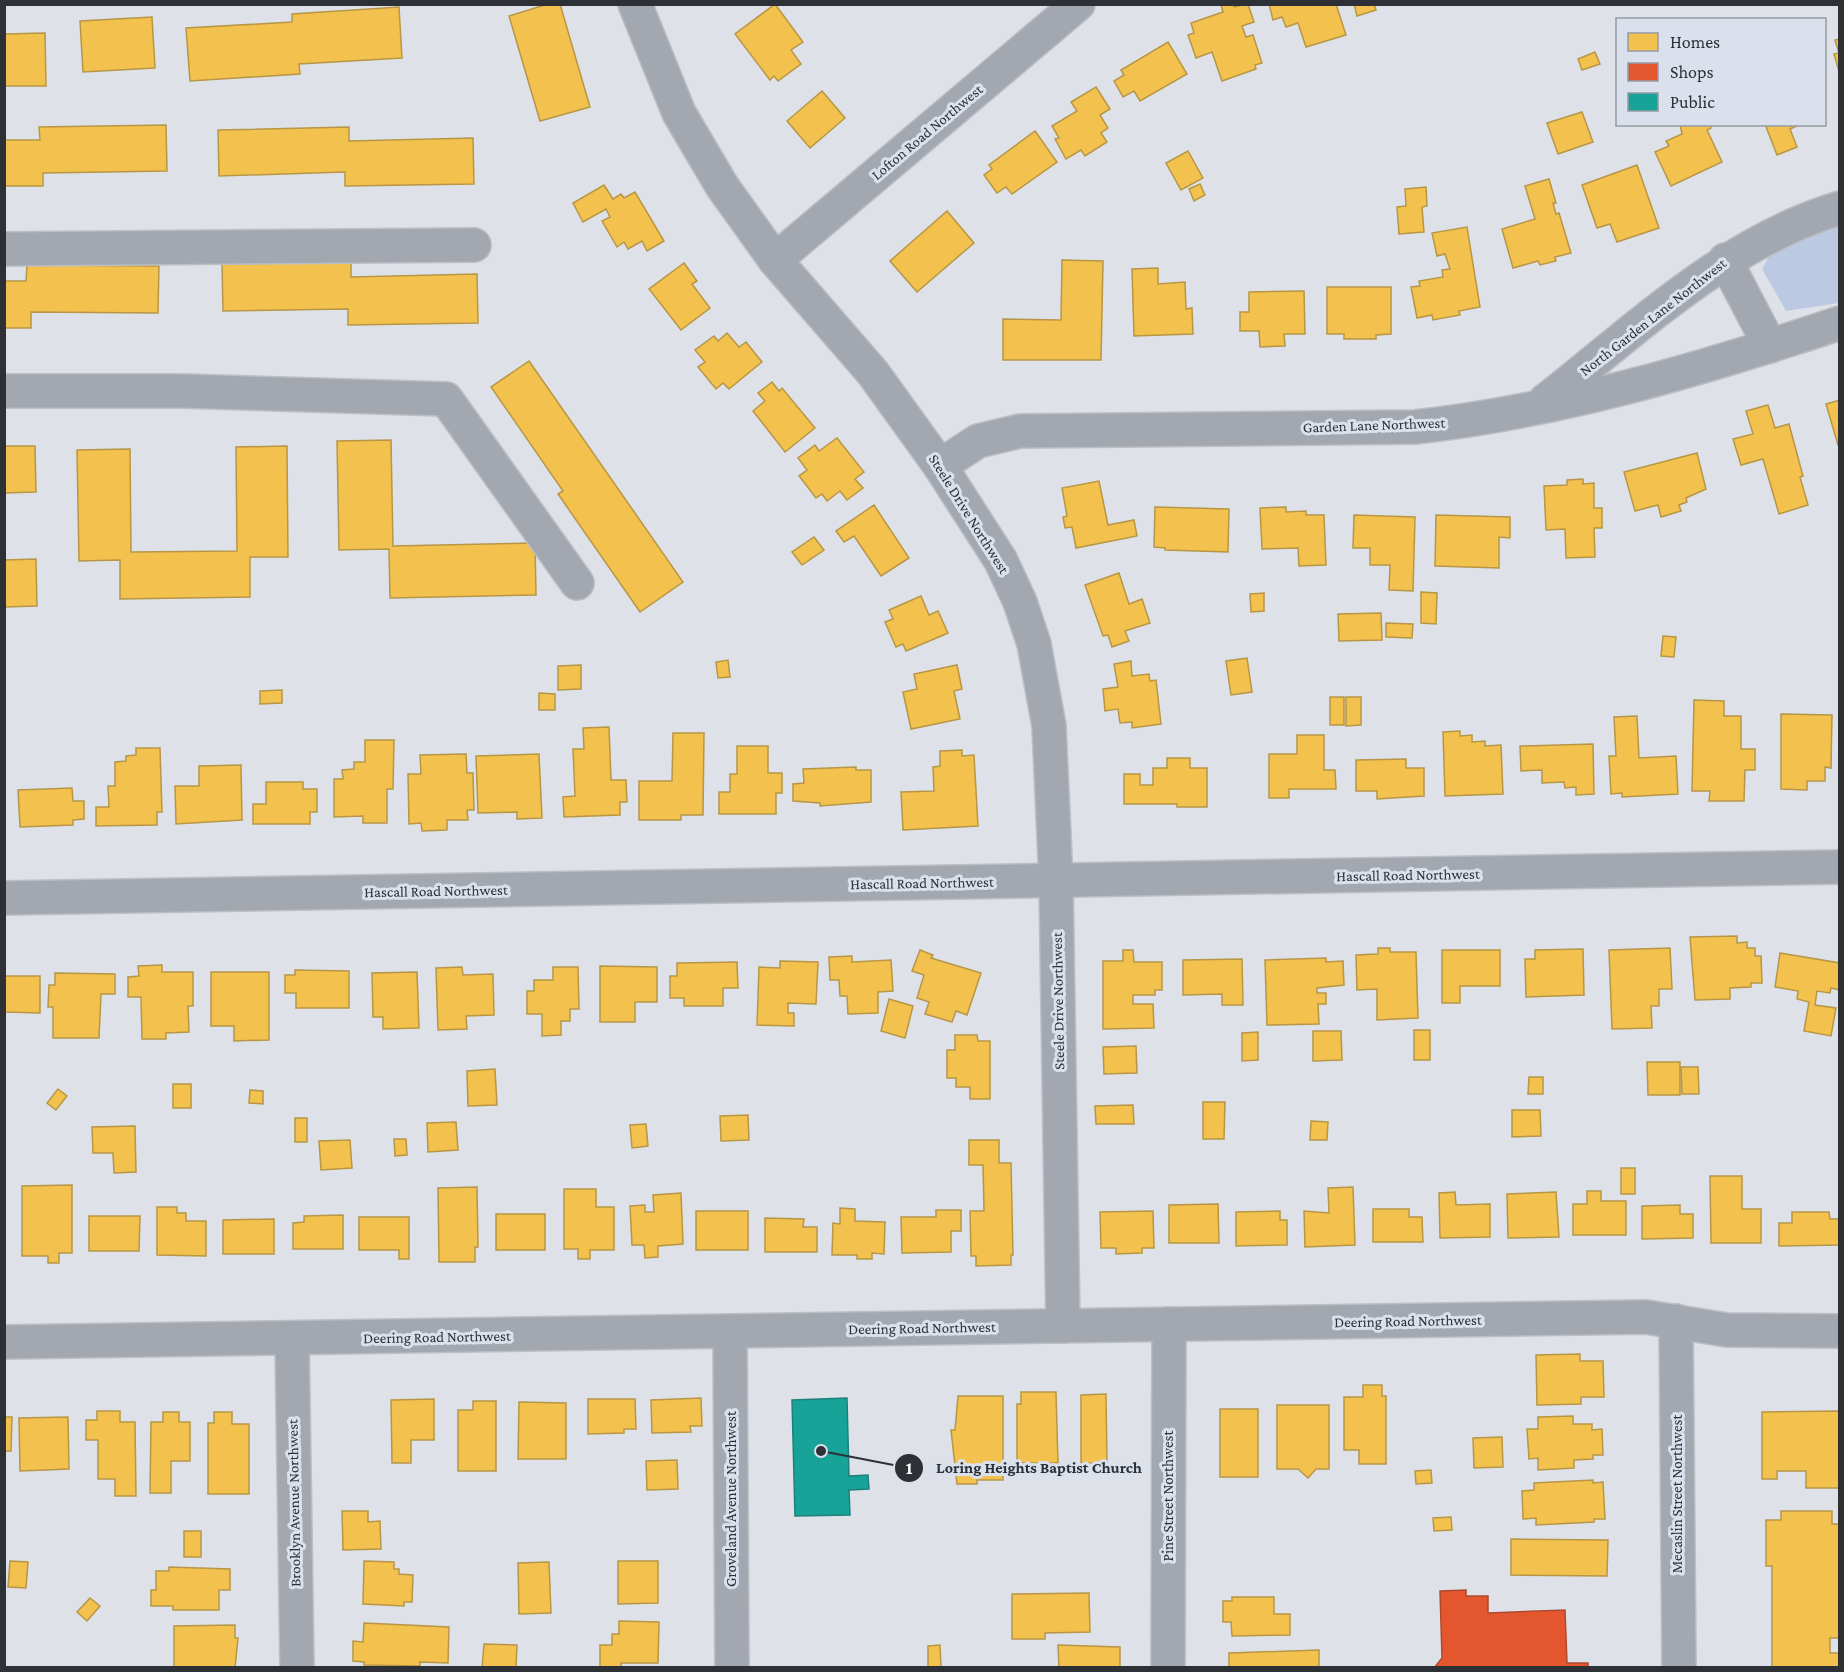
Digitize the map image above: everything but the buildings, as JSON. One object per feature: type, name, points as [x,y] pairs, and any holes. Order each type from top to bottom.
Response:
[{"type":"street","name":"Steele Drive Northwest","points":[[635,4],[680,113],[722,186],[775,260],[873,373],[940,466],[1001,561],[1020,602],[1034,644],[1049,726],[1056,881],[1063,1326]]},
{"type":"street","name":"Lofton Road Northwest","points":[[775,260],[1078,4]]},
{"type":"street","name":"North Garden Lane Northwest","points":[[1538,406],[1725,260],[1813,216],[1839,208]]},
{"type":"street","points":[[4,249],[474,245]]},
{"type":"street","points":[[1725,260],[1770,346]]},
{"type":"street","name":"Garden Lane Northwest","points":[[940,466],[978,441],[1020,430],[1415,427],[1464,422],[1652,381],[1839,323]]},
{"type":"street","points":[[4,391],[180,391],[446,399],[577,583]]},
{"type":"street","name":"Hascall Road Northwest","points":[[4,898],[1839,867]]},
{"type":"street","name":"Deering Road Northwest","points":[[4,1342],[1646,1317],[1727,1330],[1839,1331]]},
{"type":"street","name":"Mecaslin Street Northwest","points":[[1676,1321],[1679,1668]]},
{"type":"street","name":"Pine Street Northwest","points":[[1168,1668],[1169,1324]]},
{"type":"street","name":"Groveland Avenue Northwest","points":[[730,1331],[732,1668]]},
{"type":"street","name":"Brooklyn Avenue Northwest","points":[[292,1339],[297,1668]]},
{"type":"shaded area","points":[[1839,217],[1839,303],[1786,311],[1762,269],[1773,249]]},
{"type":"place","name":"Loring Heights Baptist Church","points":[[821,1451]]}]
